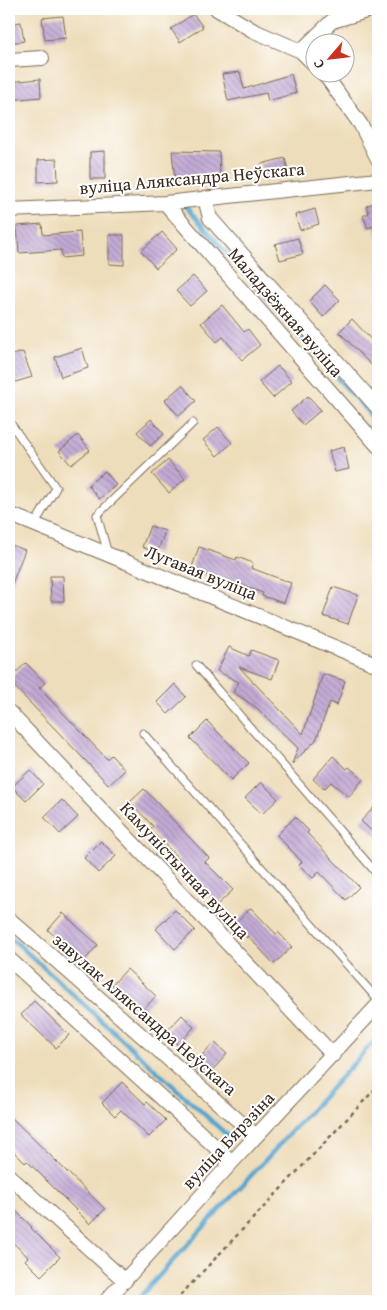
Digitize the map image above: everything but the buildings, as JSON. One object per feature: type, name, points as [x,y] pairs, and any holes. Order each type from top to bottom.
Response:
[{"type":"street","points":[[217,9],[254,31],[304,54]]},
{"type":"street","points":[[301,51],[332,21],[373,9]]},
{"type":"street","points":[[9,60],[42,58]]},
{"type":"street","points":[[330,82],[361,125],[378,159]]},
{"type":"street","name":"вуліца Аляксандра Неўскага","points":[[9,210],[165,202],[378,180]]},
{"type":"street","name":"Маладзёжная вуліца","points":[[205,198],[210,218],[378,408]]},
{"type":"street","name":"Маладзёжная вуліца","points":[[165,202],[378,446]]},
{"type":"street","name":"Лугавая вуліца","points":[[9,514],[378,665]]},
{"type":"street","name":"Камуністычная вуліца","points":[[9,712],[333,1055]]},
{"type":"street","name":"завулак Аляксандра Неўскага","points":[[9,919],[256,1136]]},
{"type":"street","points":[[9,959],[232,1162]]},
{"type":"street","name":"вуліца Бярэзіна","points":[[106,1301],[378,1005]]},
{"type":"street","points":[[9,1176],[125,1281]]},
{"type":"lane","points":[[9,421],[56,488],[34,524]]},
{"type":"lane","points":[[108,555],[97,515],[193,424]]},
{"type":"lane","points":[[196,665],[378,875]]},
{"type":"lane","points":[[143,733],[378,1000]]},
{"type":"path","points":[[175,1301],[378,1086]]},
{"type":"waterway","points":[[186,207],[378,424]]},
{"type":"waterway","points":[[9,936],[228,1136]]},
{"type":"waterway","points":[[136,1301],[378,1037]]}]
